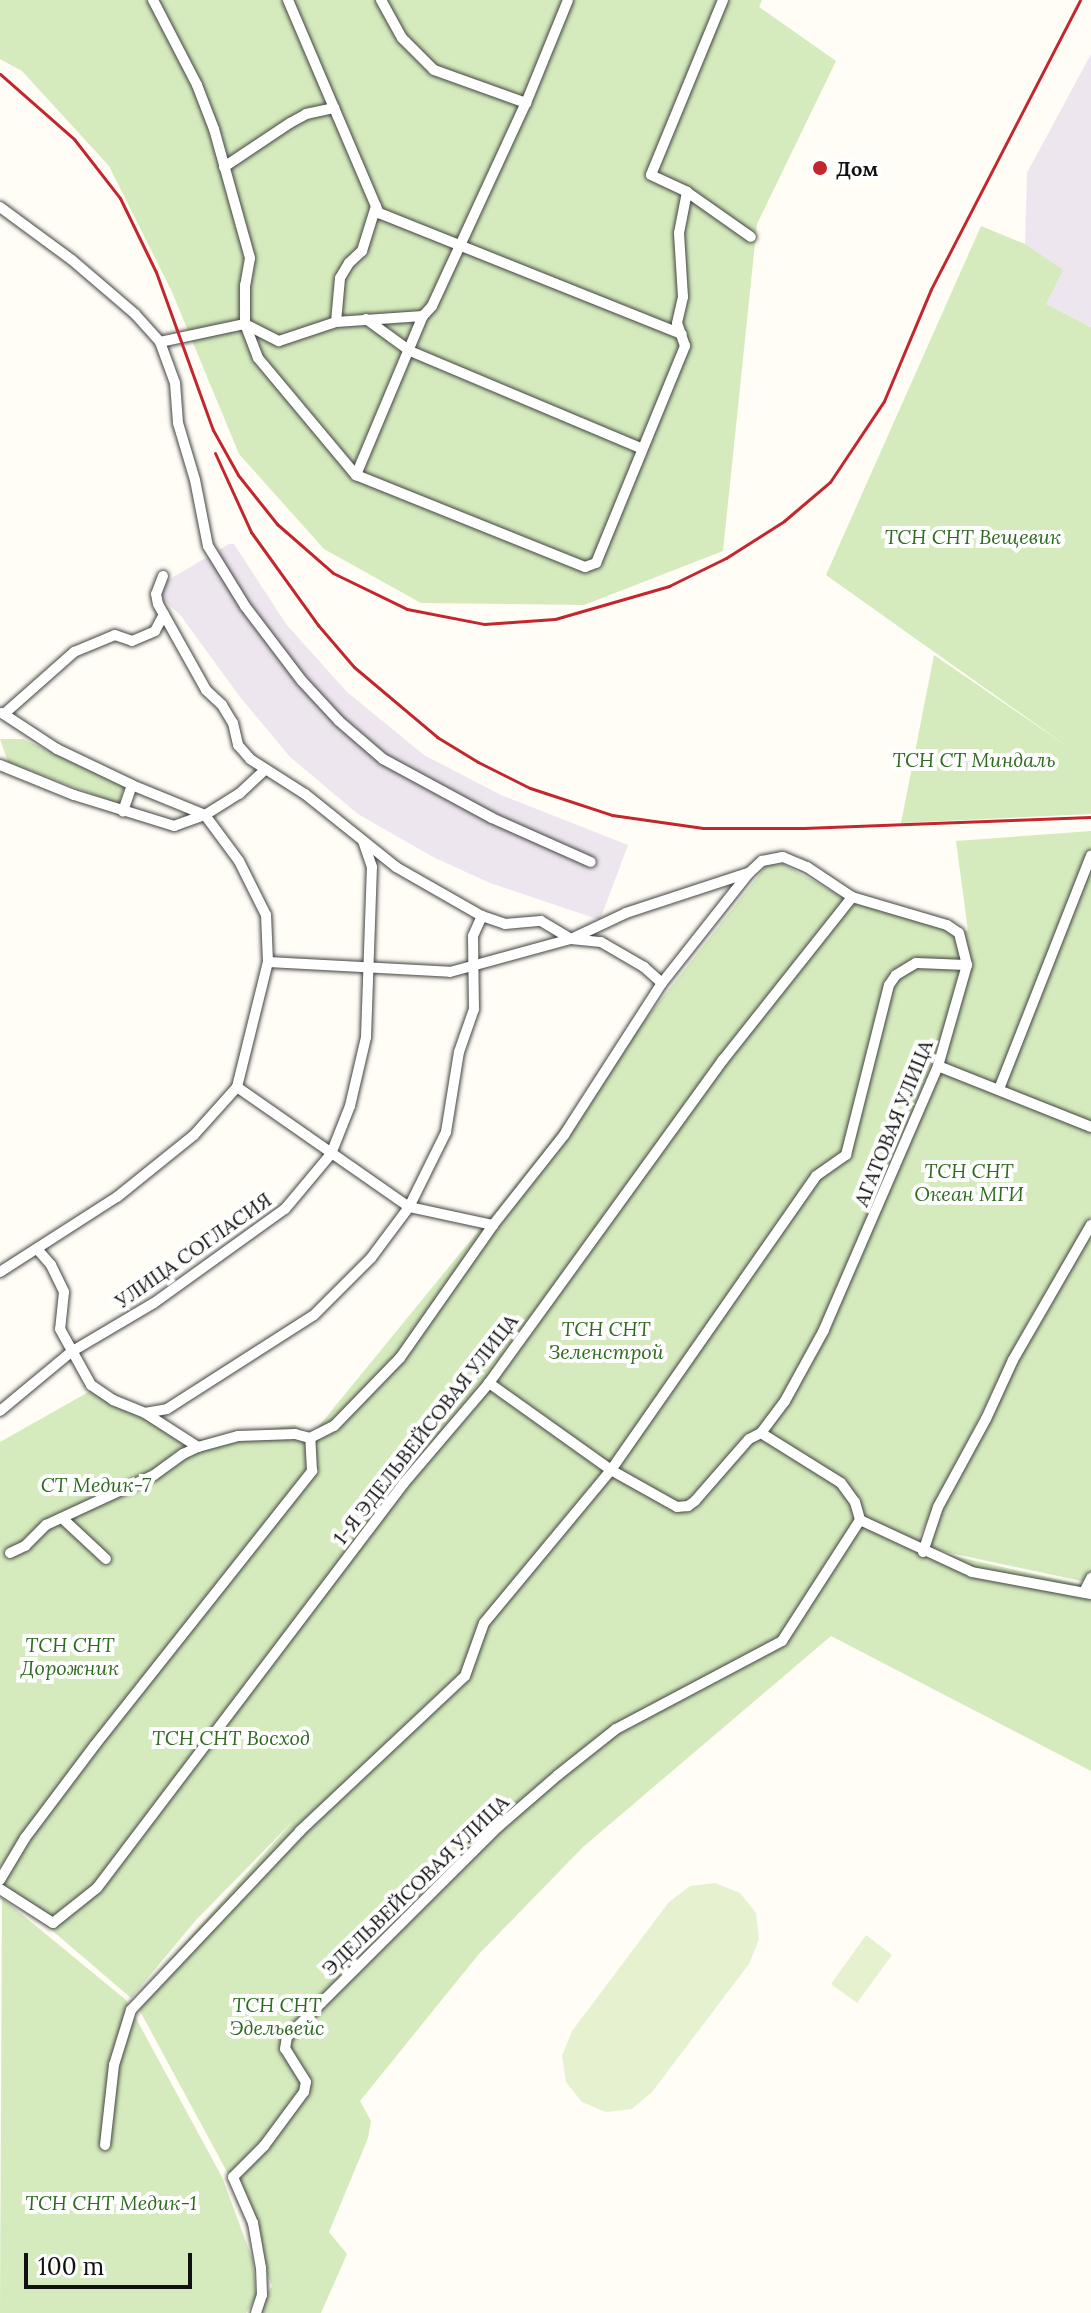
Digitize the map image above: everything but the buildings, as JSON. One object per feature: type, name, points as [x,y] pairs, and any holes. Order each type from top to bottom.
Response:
[{"type":"street","points":[[153,0],[197,85],[224,167],[250,258],[245,285],[245,324],[258,358],[356,475],[585,567],[596,563],[685,346],[677,323],[683,297],[679,233],[687,192]]},
{"type":"street","points":[[288,0],[379,213],[682,334]]},
{"type":"street","points":[[381,0],[402,38],[434,70],[526,103]]},
{"type":"street","points":[[723,0],[651,175],[687,192],[751,237]]},
{"type":"street","points":[[356,475],[423,316],[432,306],[458,244],[526,103],[565,1]]},
{"type":"street","points":[[224,167],[306,114],[334,108]]},
{"type":"street","points":[[336,322],[340,278],[349,263],[362,251],[376,206]]},
{"type":"street","points":[[0,207],[72,260],[135,314],[160,342],[175,383],[178,423],[195,480],[208,546],[245,606],[302,681],[339,721],[383,759],[479,812],[591,862]]},
{"type":"street","points":[[160,342],[245,324],[279,341],[336,322],[423,316]]},
{"type":"street","points":[[366,319],[410,351],[641,448]]},
{"type":"street","points":[[163,576],[156,594],[164,614],[206,690],[222,705],[233,723],[238,745],[265,770],[305,794],[396,867],[482,916],[505,924],[541,921],[571,939],[601,942],[644,967],[662,983]]},
{"type":"street","points":[[0,1272],[117,1197],[194,1135],[237,1087],[268,962],[266,915],[239,861],[205,815],[57,749],[2,713],[74,652],[115,635],[132,641],[155,631],[164,614]]},
{"type":"street","points":[[0,765],[123,811],[174,826],[205,815],[239,794],[265,770]]},
{"type":"street","points":[[123,811],[132,785]]},
{"type":"street","name":"УЛИЦА СОГЛАСИЯ","points":[[0,1411],[71,1352],[154,1303],[285,1209],[331,1154],[350,1106],[366,1037],[372,867],[363,841]]},
{"type":"street","points":[[999,1089],[1091,855]]},
{"type":"street","points":[[10,1553],[25,1546],[46,1525],[154,1475],[198,1447],[238,1436],[295,1434],[310,1438],[334,1426],[400,1358],[493,1225],[564,1135],[662,983],[749,873],[762,861],[783,857],[807,867],[852,897],[947,925],[959,933],[967,965],[916,963],[896,975],[889,985],[846,1155],[816,1176],[611,1470],[484,1623],[465,1676],[300,1831],[131,2010],[114,2065],[105,2145]]},
{"type":"street","points":[[268,962],[450,972],[571,939],[626,913],[749,873]]},
{"type":"street","name":"1-Я ЭДЕЛЬВЕЙСОВАЯ УЛИЦА","points":[[0,1889],[53,1923],[97,1888],[395,1495],[489,1383],[723,1060],[852,897]]},
{"type":"street","points":[[145,1413],[167,1409],[314,1315],[371,1258],[409,1207],[446,1132],[459,1052],[474,1009],[473,936],[482,916]]},
{"type":"street","name":"АГАТОВАЯ УЛИЦА","points":[[489,1383],[611,1470],[677,1507],[688,1506],[749,1439],[761,1433],[785,1401],[824,1330],[938,1066],[967,965]]},
{"type":"street","points":[[938,1066],[1091,1127]]},
{"type":"street","points":[[237,1087],[409,1207],[493,1225]]},
{"type":"street","points":[[923,1552],[938,1507],[986,1419],[1013,1360],[1091,1225]]},
{"type":"street","points":[[38,1250],[51,1265],[64,1292],[60,1329],[91,1385],[113,1400],[145,1413],[198,1447]]},
{"type":"street","points":[[761,1433],[841,1483],[855,1502],[860,1520],[923,1552],[972,1572],[1087,1593],[1091,1578]]},
{"type":"street","points":[[0,1880],[25,1838],[95,1745],[312,1471],[310,1438]]},
{"type":"street","points":[[62,1518],[106,1559]]},
{"type":"street","name":"ЭДЕЛЬВЕЙСОВАЯ УЛИЦА","points":[[256,2313],[262,2295],[261,2268],[253,2223],[233,2177],[264,2146],[304,2092],[306,2082],[285,2049],[290,2032],[498,1827],[558,1775],[616,1729],[782,1641],[860,1520]]},
{"type":"shaded area","points":[[1091,54],[1091,327],[1046,304],[1025,244],[1027,173]]},
{"type":"shaded area","points":[[229,544],[234,544],[286,624],[347,692],[424,755],[501,795],[628,845],[600,920],[490,883],[433,857],[358,814],[290,757],[240,697],[181,616],[159,595],[165,582]]},
{"type":"green space","points":[[0,0],[762,0],[759,7],[836,61],[757,224],[723,551],[584,605],[421,603],[324,549],[239,454],[172,292],[109,166],[22,71],[0,59]]},
{"type":"green space","name":"ТСН СНТ Вещевик","points":[[981,226],[1025,244],[1063,270],[1046,304],[1091,327],[1091,814],[901,823],[934,655],[1068,747],[826,575]]},
{"type":"green space","points":[[0,739],[23,739],[124,786],[119,804],[8,762]]},
{"type":"green space","points":[[1091,831],[1091,1217],[1025,1327],[914,1547],[1091,1587],[1091,1771],[831,1636],[583,1847],[478,1955],[360,2101],[371,2121],[368,2138],[329,2232],[347,2254],[321,2313],[254,2313],[272,2286],[226,2170],[134,2000],[294,1820],[196,1920],[131,1998],[0,1886],[0,1872],[226,1572],[65,1776],[0,1867],[0,1442],[92,1390],[197,1440],[295,1425],[310,1437],[506,1197],[767,865],[783,864],[844,898],[912,919],[968,931],[956,841]]},
{"type":"green space","points":[[1091,1232],[1091,1583],[927,1548],[944,1506],[1023,1348]]},
{"type":"green space","points":[[715,1883],[740,1893],[756,1913],[759,1939],[749,1964],[652,2092],[632,2109],[606,2112],[582,2102],[566,2082],[562,2056],[572,2031],[669,1902],[690,1886]]},
{"type":"green space","name":"ТСН СНТ Медик-1","points":[[2,1898],[126,2000],[222,2177],[253,2261],[256,2297],[246,2313],[0,2313]]},
{"type":"green space","points":[[866,1935],[892,1955],[857,2003],[831,1984]]},
{"type":"railway","points":[[0,74],[74,139],[120,198],[156,272],[213,430],[238,475],[277,524],[333,573],[407,609],[484,624],[555,619],[669,586],[726,558],[784,521],[830,482],[884,401],[931,289],[1080,0]]},
{"type":"railway","points":[[215,453],[251,532],[318,625],[354,667],[437,737],[530,788],[612,815],[703,828],[805,828],[1091,817]]},
{"type":"place","name":"Дом","points":[[820,168]]},
{"type":"park label","name":"ТСН СТ Миндаль","points":[[974,759]]},
{"type":"park label","name":"ТСН СНТ Океан МГИ","points":[[969,1182]]},
{"type":"park label","name":"ТСН СНТ Зеленстрой","points":[[606,1340]]},
{"type":"park label","name":"СТ Медик-7","points":[[96,1484]]},
{"type":"park label","name":"ТСН СНТ Дорожник","points":[[70,1656]]},
{"type":"park label","name":"ТСН СНТ Восход","points":[[231,1737]]},
{"type":"park label","name":"ТСН СНТ Эдельвейс","points":[[277,2016]]}]
